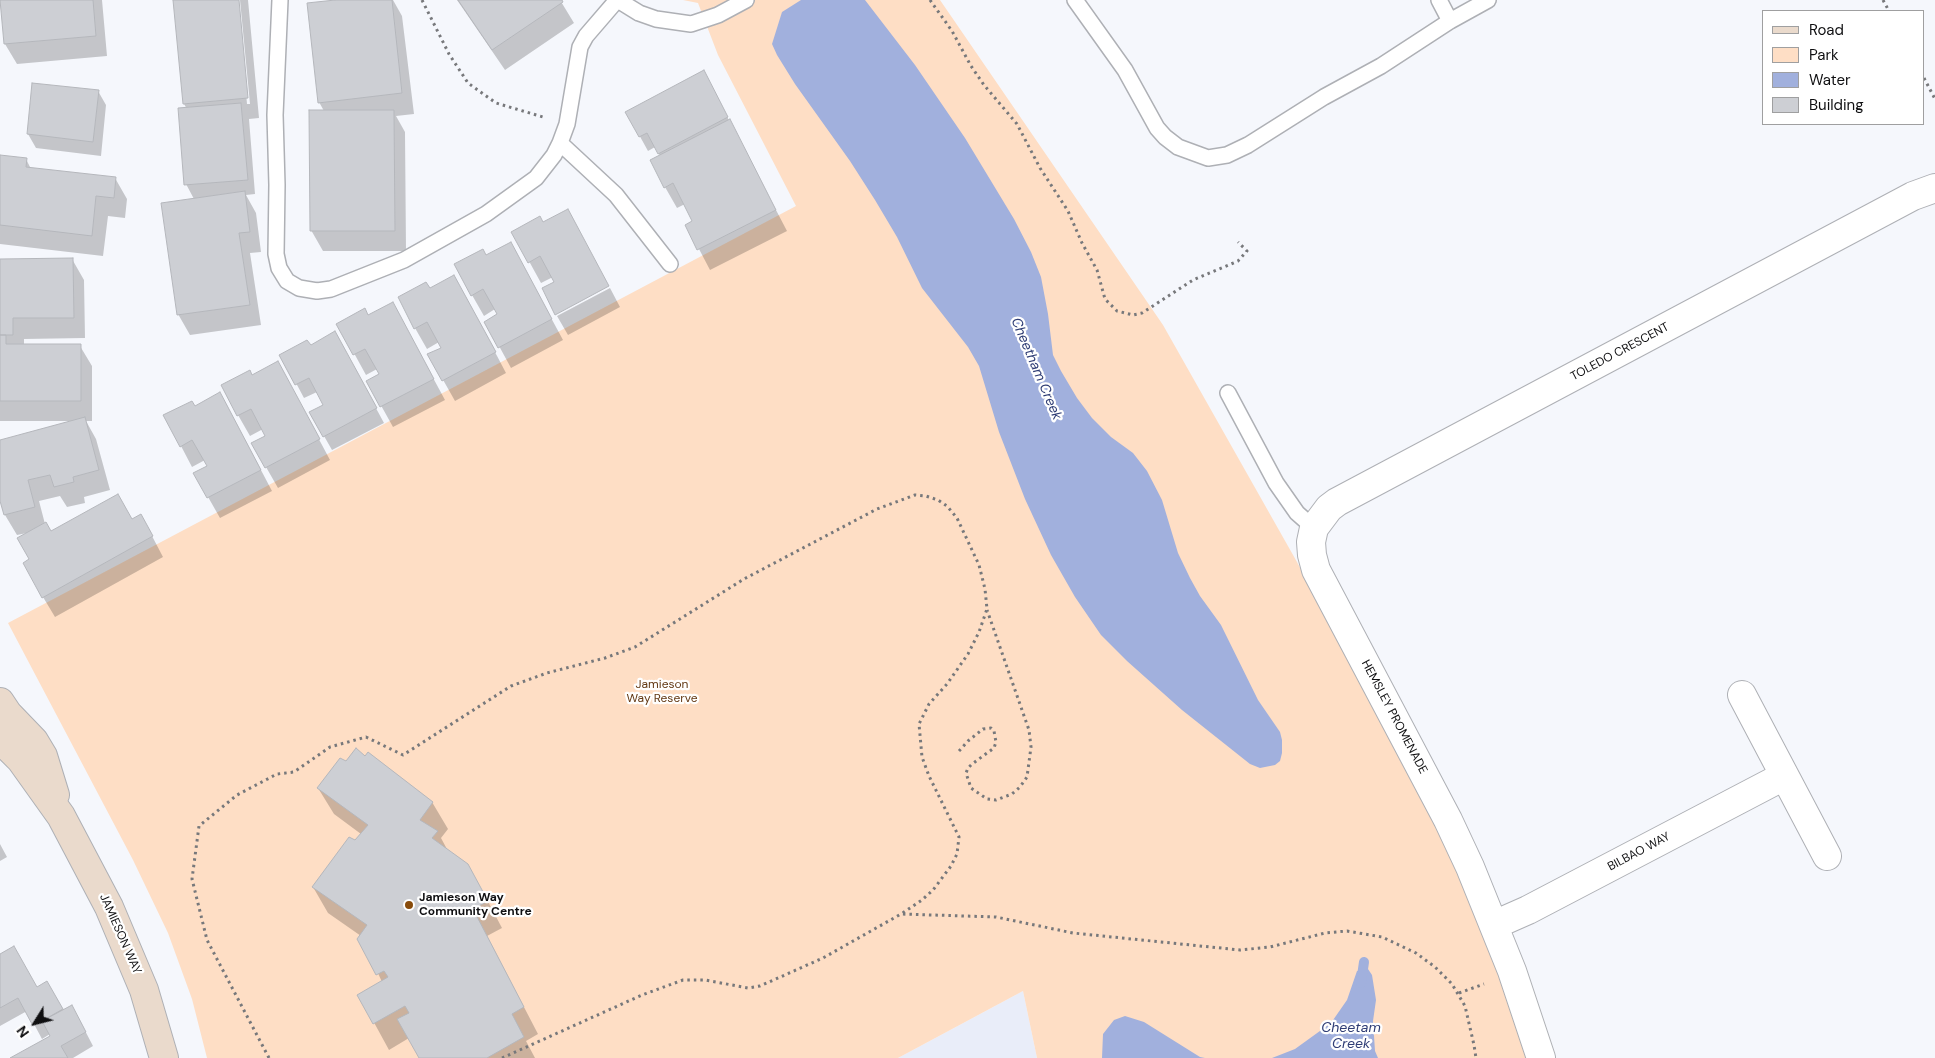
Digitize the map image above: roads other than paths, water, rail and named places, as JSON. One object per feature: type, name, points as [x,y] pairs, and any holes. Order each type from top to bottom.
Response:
[{"type":"street","name":"TOLEDO CRESCENT","points":[[1314,528],[1329,508],[1337,502],[1913,196],[1935,188]]},
{"type":"street","name":"HEMSLEY PROMENADE","points":[[1314,528],[1311,542],[1316,570],[1448,820],[1512,971],[1541,1058]]},
{"type":"street","points":[[1742,695],[1827,856]]},
{"type":"street","name":"JAMIESON WAY","points":[[0,702],[8,714],[34,741],[43,756],[61,816]]},
{"type":"street","name":"JAMIESON WAY","points":[[0,739],[21,760],[61,816],[109,907],[144,990],[164,1058]]},
{"type":"street","name":"BILBAO WAY","points":[[1494,925],[1528,910],[1784,776]]},
{"type":"lane","points":[[280,0],[275,115],[276,254],[282,276],[292,285],[317,291],[331,289],[404,260],[486,214],[525,188],[545,168],[560,143],[567,121],[580,48],[586,36],[618,0],[639,13],[656,19],[691,24],[718,15],[746,0]]},
{"type":"lane","points":[[1075,0],[1125,70],[1157,128],[1178,147],[1208,158],[1227,155],[1248,145],[1324,97],[1381,66],[1450,21],[1488,0]]},
{"type":"lane","points":[[1439,0],[1450,21]]},
{"type":"lane","points":[[560,143],[616,195],[670,264]]},
{"type":"lane","points":[[1228,393],[1281,491],[1297,513],[1314,528]]},
{"type":"water","points":[[801,0],[865,0],[915,65],[965,138],[1014,219],[1031,252],[1041,277],[1053,355],[1061,371],[1077,398],[1092,418],[1111,437],[1133,453],[1147,471],[1162,500],[1178,553],[1190,578],[1200,596],[1221,625],[1258,700],[1280,732],[1282,753],[1280,761],[1275,765],[1260,768],[1250,764],[1182,710],[1101,635],[1075,597],[1051,555],[1025,499],[999,432],[979,366],[968,347],[922,288],[897,237],[875,200],[777,55],[772,44],[782,12]]},
{"type":"water","name":"Cheetam Creek","points":[[1368,969],[1372,975],[1376,1000],[1373,1021],[1375,1051],[1378,1058],[1272,1058],[1295,1049],[1331,1023],[1347,1000],[1357,971]]},
{"type":"water","points":[[1125,1016],[1144,1022],[1200,1057],[1205,1058],[1102,1058],[1103,1034],[1114,1020]]},
{"type":"waterway","name":"Cheetham Creek","points":[[1361,983],[1364,962]]},
{"type":"place","name":"Jamieson Way Community Centre","points":[[409,905]]},
{"type":"park label","name":"Jamieson Way Reserve","points":[[662,692]]}]
